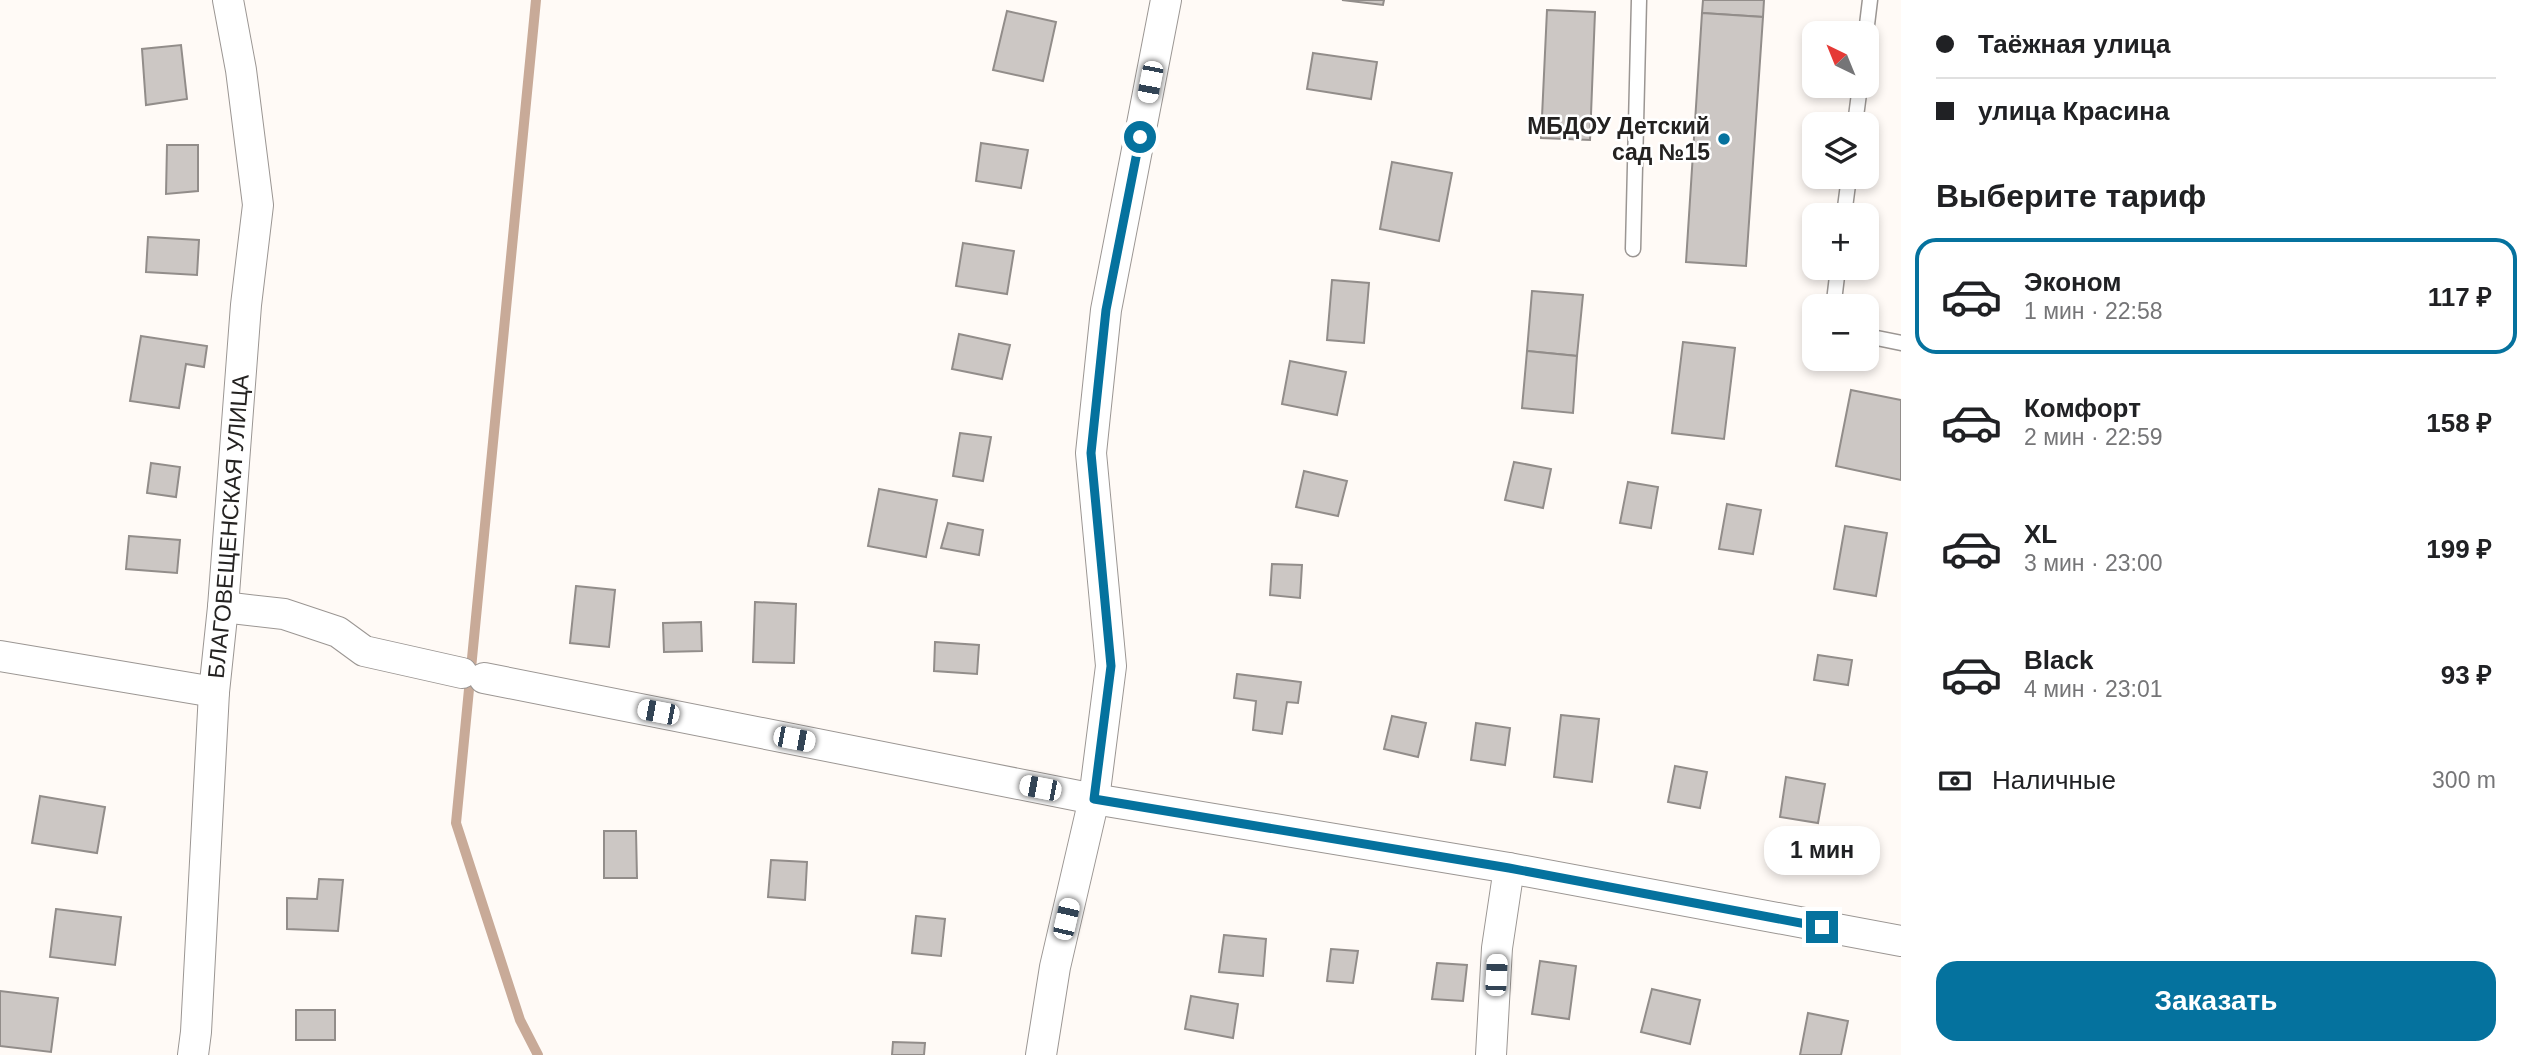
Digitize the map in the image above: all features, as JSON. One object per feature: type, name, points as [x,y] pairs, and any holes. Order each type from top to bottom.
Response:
[{"type":"street","name":"БЛАГОВЕЩЕНСКАЯ УЛИЦА","points":[[193,1055],[214,692],[246,305],[258,205],[242,70],[228,0]]},
{"type":"street","points":[[1041,1055],[1055,967],[1094,799],[1111,666],[1091,453],[1106,310],[1166,0]]},
{"type":"street","points":[[223,607],[284,614],[338,632],[365,651],[473,676],[1094,799],[1509,868],[1901,941]]},
{"type":"street","points":[[0,656],[214,692]]},
{"type":"street","points":[[1491,1055],[1497,948],[1509,868]]},
{"type":"lane","points":[[1633,249],[1639,0]]},
{"type":"lane","points":[[1867,21],[1870,0]]},
{"type":"lane","points":[[1879,338],[1901,343]]},
{"type":"building","points":[[1342,0],[1384,0],[1383,5]]},
{"type":"building","points":[[1703,0],[1764,0],[1763,17],[1702,13]]},
{"type":"building","points":[[1547,10],[1595,12],[1590,140],[1541,138]]},
{"type":"building","points":[[1007,11],[1056,22],[1043,81],[993,70]]},
{"type":"building","name":"МБДОУ Детский сад №15","points":[[1702,13],[1763,17],[1746,266],[1686,262]]},
{"type":"building","points":[[181,45],[187,99],[146,105],[142,49]]},
{"type":"building","points":[[1313,53],[1377,62],[1371,99],[1307,89]]},
{"type":"building","points":[[981,143],[1028,150],[1021,188],[976,181]]},
{"type":"building","points":[[167,145],[198,145],[198,191],[166,194]]},
{"type":"building","points":[[1392,162],[1452,173],[1439,241],[1380,229]]},
{"type":"building","points":[[148,237],[199,240],[197,275],[146,272]]},
{"type":"building","points":[[963,243],[1014,251],[1007,294],[956,286]]},
{"type":"building","points":[[1332,280],[1369,283],[1364,343],[1327,340]]},
{"type":"building","points":[[1532,291],[1583,295],[1577,356],[1527,351]]},
{"type":"building","points":[[959,334],[1010,345],[1002,379],[952,369]]},
{"type":"building","points":[[141,336],[207,346],[204,367],[186,364],[179,408],[130,401]]},
{"type":"building","points":[[1683,342],[1735,348],[1724,439],[1672,433]]},
{"type":"building","points":[[1527,351],[1577,356],[1573,413],[1522,408]]},
{"type":"building","points":[[1290,361],[1346,372],[1337,415],[1282,404]]},
{"type":"building","points":[[1851,390],[1901,400],[1901,480],[1836,466]]},
{"type":"building","points":[[960,433],[991,437],[983,481],[953,476]]},
{"type":"building","points":[[1514,462],[1551,469],[1543,508],[1505,500]]},
{"type":"building","points":[[151,463],[180,467],[176,497],[147,493]]},
{"type":"building","points":[[1304,471],[1347,481],[1338,516],[1296,507]]},
{"type":"building","points":[[1628,482],[1658,487],[1651,528],[1620,523]]},
{"type":"building","points":[[879,489],[937,500],[926,557],[868,546]]},
{"type":"building","points":[[1727,504],[1761,510],[1753,554],[1719,549]]},
{"type":"building","points":[[948,523],[983,530],[979,555],[941,548]]},
{"type":"building","points":[[1845,526],[1887,533],[1876,596],[1834,589]]},
{"type":"building","points":[[129,536],[180,540],[177,573],[126,569]]},
{"type":"building","points":[[1272,564],[1302,565],[1300,598],[1270,595]]},
{"type":"building","points":[[576,586],[615,590],[609,647],[570,643]]},
{"type":"building","points":[[755,602],[796,604],[794,663],[753,662]]},
{"type":"building","points":[[701,622],[702,651],[664,652],[663,623]]},
{"type":"building","points":[[935,642],[979,645],[977,674],[934,671]]},
{"type":"building","points":[[1818,655],[1852,660],[1848,685],[1814,680]]},
{"type":"building","points":[[1237,674],[1301,682],[1298,703],[1287,702],[1282,734],[1253,730],[1256,701],[1234,698]]},
{"type":"building","points":[[1561,715],[1599,719],[1592,782],[1554,777]]},
{"type":"building","points":[[1392,716],[1426,723],[1418,757],[1384,749]]},
{"type":"building","points":[[1476,723],[1510,728],[1505,765],[1471,760]]},
{"type":"building","points":[[1675,766],[1707,772],[1700,808],[1668,802]]},
{"type":"building","points":[[1786,777],[1825,784],[1818,823],[1780,817]]},
{"type":"building","points":[[40,796],[105,807],[97,853],[32,843]]},
{"type":"building","points":[[604,831],[636,831],[637,878],[604,878]]},
{"type":"building","points":[[771,860],[807,862],[805,900],[768,897]]},
{"type":"building","points":[[319,879],[343,880],[338,931],[287,929],[287,898],[317,899]]},
{"type":"building","points":[[56,909],[121,917],[115,965],[50,957]]},
{"type":"building","points":[[916,916],[945,919],[941,956],[912,953]]},
{"type":"building","points":[[1224,935],[1266,939],[1263,976],[1219,972]]},
{"type":"building","points":[[1331,949],[1358,951],[1353,983],[1327,981]]},
{"type":"building","points":[[1540,961],[1576,966],[1569,1019],[1532,1014]]},
{"type":"building","points":[[1437,963],[1467,965],[1463,1001],[1432,999]]},
{"type":"building","points":[[1652,989],[1700,1000],[1690,1044],[1641,1032]]},
{"type":"building","points":[[0,991],[58,998],[51,1052],[0,1046]]},
{"type":"building","points":[[1191,996],[1238,1004],[1233,1038],[1185,1029]]},
{"type":"building","points":[[296,1010],[335,1010],[335,1040],[296,1040]]},
{"type":"building","points":[[1808,1013],[1848,1021],[1841,1055],[1800,1055]]},
{"type":"building","points":[[893,1042],[925,1043],[924,1055],[892,1055]]},
{"type":"waterway","points":[[536,0],[456,823],[520,1020],[538,1055]]},
{"type":"place","name":"МБДОУ Детский сад №15","points":[[1724,139]]},
{"type":"route","points":[[1140,137],[1106,310],[1091,453],[1111,666],[1094,799],[1509,868],[1822,927]]}]
